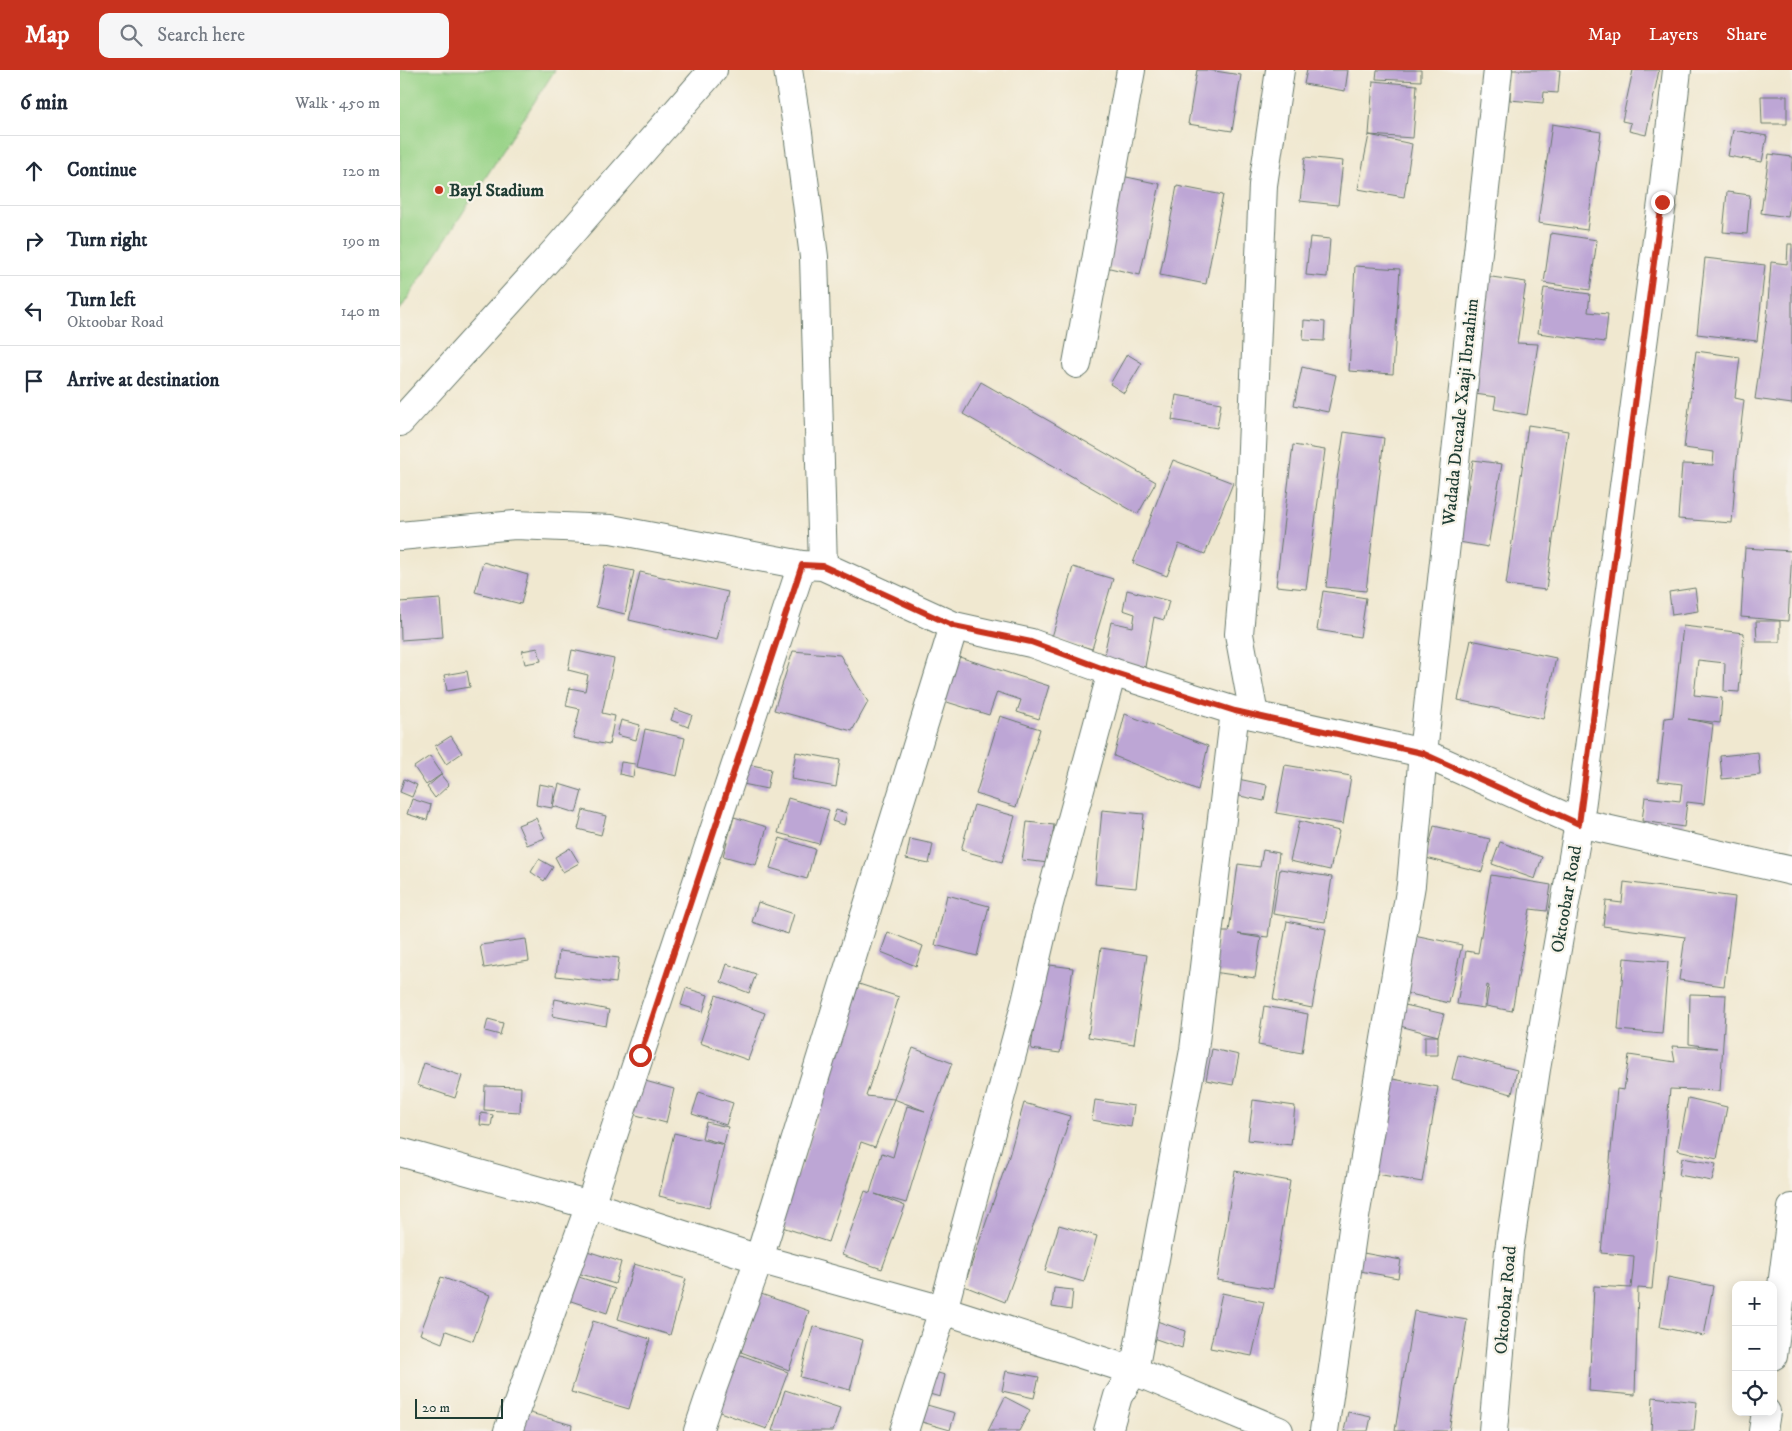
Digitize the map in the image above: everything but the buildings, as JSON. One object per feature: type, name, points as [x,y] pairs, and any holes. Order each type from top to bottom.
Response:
[{"type":"street","points":[[400,422],[563,242],[713,70]]},
{"type":"street","points":[[508,1431],[590,1205],[812,566],[814,257],[788,70]]},
{"type":"street","points":[[1077,364],[1131,70]]},
{"type":"street","points":[[1108,1431],[1118,1396],[1134,1371],[1194,1050],[1244,713],[1239,634],[1250,519],[1263,184],[1280,70]]},
{"type":"street","name":"Wadada Ducaale Xaaji Ibraahim","points":[[1324,1431],[1353,1229],[1410,885],[1422,753],[1498,70]]},
{"type":"street","name":"Oktoobar Road","points":[[1493,1431],[1509,1250],[1536,1070],[1579,824],[1662,202],[1677,70]]},
{"type":"street","points":[[400,536],[515,525],[610,528],[812,566],[954,626],[1031,642],[1112,672],[1244,713],[1422,753],[1579,824],[1792,871]]},
{"type":"street","points":[[698,1431],[759,1259],[954,626]]},
{"type":"street","points":[[904,1431],[943,1310],[1026,1002],[1048,907],[1112,672]]},
{"type":"street","points":[[400,1152],[590,1205],[759,1259],[943,1310],[1134,1371],[1279,1431]]},
{"type":"street","points":[[1777,1326],[1792,1208]]},
{"type":"street","points":[[1763,1431],[1765,1416]]},
{"type":"green space","name":"Bayl Stadium","points":[[400,70],[555,70],[400,310]]},
{"type":"place","name":"Bayl Stadium","points":[[439,190]]},
{"type":"route","points":[[640,1055],[802,565],[823,566],[954,626],[1031,642],[1112,672],[1235,711],[1422,753],[1579,824],[1662,202]]}]
